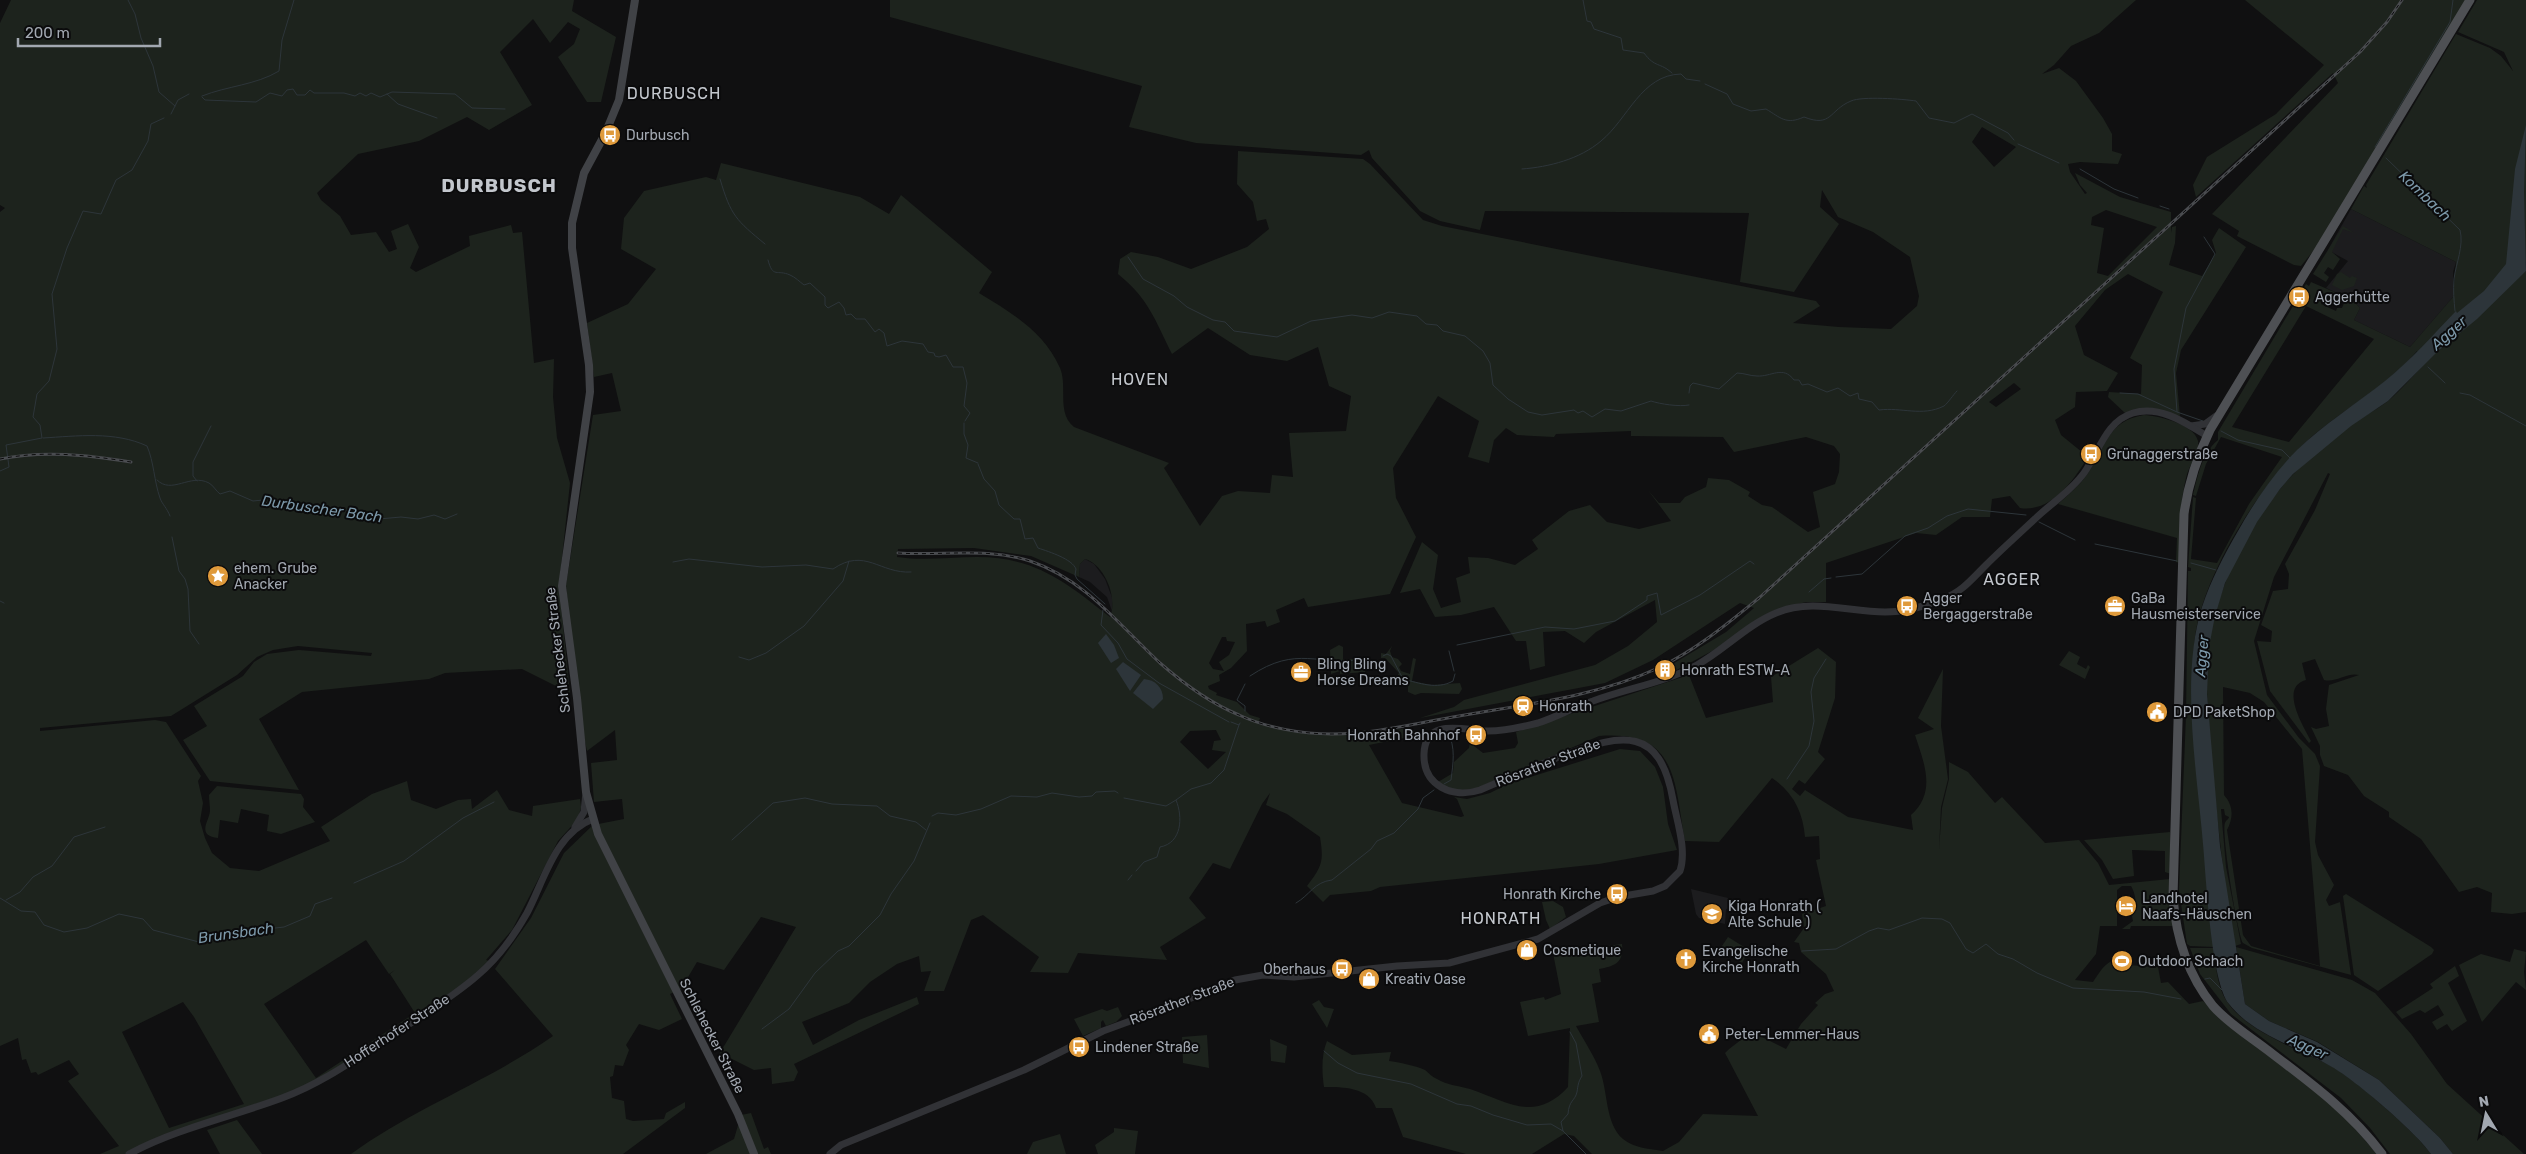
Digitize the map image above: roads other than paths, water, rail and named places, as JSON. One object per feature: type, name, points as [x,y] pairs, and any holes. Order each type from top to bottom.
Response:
[{"type":"main road","name":"Schlehecker Straße","points":[[635,0],[619,100],[605,134],[584,173],[572,223],[572,248],[589,365],[590,392],[562,586],[577,698],[586,792],[593,819],[615,871],[734,1107],[754,1154]]},
{"type":"main road","points":[[2382,1154],[2362,1129],[2337,1104],[2215,1008],[2193,976],[2177,930],[2173,876],[2184,514],[2190,481],[2208,436],[2222,410],[2470,0]]},
{"type":"street","points":[[2191,426],[2206,424],[2222,410]]},
{"type":"street","name":"Rösrather Straße","points":[[830,1154],[841,1145],[1051,1058],[1103,1031],[1235,980],[1263,975],[1294,977],[1397,966],[1449,963],[1538,939],[1600,903],[1618,897],[1660,889],[1672,882],[1680,872],[1682,848],[1670,780],[1660,759],[1650,748],[1640,743],[1618,739],[1598,743],[1482,789],[1461,794],[1438,786],[1428,773],[1424,762],[1424,751],[1428,738],[1443,728],[1453,727],[1490,731],[1524,726],[1556,716],[1590,702],[1649,685],[1685,671],[1776,613],[1800,607],[1828,606],[1868,612],[1898,612],[1944,599],[1967,585],[2038,515],[2070,489],[2084,472],[2107,434],[2122,417],[2135,412],[2155,412],[2176,418],[2191,426]]},
{"type":"street","points":[[2191,426],[2208,436]]},
{"type":"street","points":[[572,832],[584,812],[586,792]]},
{"type":"street","name":"Hofferhofer Straße","points":[[129,1154],[170,1136],[307,1088],[343,1067],[457,991],[484,969],[512,936],[527,913],[555,854],[572,832],[593,819]]},
{"type":"water","name":"Agger","points":[[2526,125],[2524,192],[2526,271],[2477,319],[2438,351],[2388,401],[2351,426],[2293,474],[2280,489],[2257,522],[2225,583],[2215,616],[2209,647],[2207,694],[2220,846],[2245,1004],[2269,1021],[2317,1042],[2379,1080],[2440,1138],[2453,1154],[2431,1154],[2413,1133],[2355,1083],[2332,1067],[2251,1025],[2229,1004],[2223,992],[2210,928],[2194,755],[2191,694],[2192,663],[2195,634],[2202,607],[2214,577],[2244,520],[2272,478],[2307,441],[2404,365],[2456,311],[2457,313],[2484,291],[2506,264],[2515,169]]},
{"type":"water","points":[[1106,634],[1114,645],[1119,658],[1111,663],[1098,643]]},
{"type":"water","points":[[1123,662],[1141,675],[1130,691],[1116,669]]},
{"type":"water","points":[[1144,679],[1155,683],[1162,691],[1163,699],[1153,709],[1133,693]]},
{"type":"waterway","points":[[128,0],[135,14],[141,38],[153,66],[159,92],[175,106]]},
{"type":"waterway","name":"Brunsbach","points":[[202,96],[261,79],[279,71],[282,40],[294,0]]},
{"type":"waterway","points":[[1583,0],[1587,21],[1591,22],[1594,29],[1621,38],[1623,50],[1644,53],[1651,61],[1672,73]]},
{"type":"waterway","name":"Kombach","points":[[2375,147],[2450,22],[2453,0]]},
{"type":"waterway","points":[[1522,169],[1564,161],[1584,153],[1611,132],[1645,90],[1667,76],[1681,74],[1686,79],[1700,81]]},
{"type":"waterway","points":[[1705,84],[1727,94],[1733,104],[1751,111],[1766,109],[1780,118],[1788,120],[1804,117],[1813,120],[1825,119],[1856,99],[1873,98],[1916,101],[1929,118],[1954,123],[1972,114],[2008,133],[2014,140]]},
{"type":"waterway","points":[[202,97],[205,100],[256,102],[270,93],[282,96],[287,90],[293,89],[297,95],[305,95],[310,90],[314,93],[344,93],[355,96],[360,93],[366,96],[371,93],[380,97],[392,92],[455,94],[472,108],[505,109]]},
{"type":"waterway","name":"Brunsbach","points":[[171,114],[178,100],[189,94]]},
{"type":"waterway","points":[[387,94],[398,104],[437,118]]},
{"type":"waterway","name":"Brunsbach","points":[[0,471],[9,467],[6,445],[42,438],[40,425],[33,417],[37,394],[49,381],[57,349],[52,294],[67,248],[83,211],[101,214],[116,180],[132,170],[148,141],[151,124],[164,118]]},
{"type":"waterway","points":[[2018,144],[2059,163]]},
{"type":"waterway","name":"Kombach","points":[[2386,158],[2460,230],[2460,248],[2454,283],[2455,311]]},
{"type":"waterway","points":[[2080,169],[2114,189],[2138,198]]},
{"type":"waterway","points":[[720,179],[731,209],[741,223],[765,244]]},
{"type":"waterway","points":[[2160,206],[2169,209]]},
{"type":"waterway","points":[[2203,421],[2177,412],[2174,369],[2186,308],[2215,254],[2204,237]]},
{"type":"waterway","points":[[1128,257],[1143,279],[1174,296],[1187,307],[1213,320],[1225,322],[1234,331],[1277,337],[1311,321],[1352,315],[1372,318],[1389,312],[1417,316],[1426,324],[1437,325],[1443,331],[1465,336],[1483,351],[1490,363],[1493,385],[1508,399],[1528,412],[1542,415],[1574,410],[1578,413],[1583,411],[1592,417],[1605,409],[1621,411],[1651,401],[1670,405],[1689,405]]},
{"type":"waterway","points":[[768,260],[774,272],[786,273],[804,285],[810,283],[825,297],[825,305],[828,308],[839,302],[844,308],[846,315],[851,314],[856,319],[865,319],[875,332],[879,329],[884,333],[887,346],[902,341],[923,344],[928,352],[934,353],[935,356],[946,355],[953,367],[963,367],[967,383],[964,406],[970,413],[965,421]]},
{"type":"waterway","points":[[2428,367],[2445,383]]},
{"type":"waterway","points":[[1689,393],[1690,386],[1693,383],[1719,389],[1737,373],[1762,376],[1781,372],[1786,373],[1794,380],[1799,380],[1802,385],[1808,384],[1827,392],[1838,388],[1850,396],[1858,393],[1859,399],[1872,402],[1879,410],[1928,411],[1944,406],[1957,391]]},
{"type":"waterway","points":[[2120,393],[2138,394],[2177,412]]},
{"type":"waterway","points":[[2460,393],[2470,395],[2526,426]]},
{"type":"waterway","points":[[964,423],[964,434],[968,445],[966,458],[978,463]]},
{"type":"waterway","points":[[197,481],[193,476],[193,462],[211,426]]},
{"type":"waterway","points":[[2221,431],[2238,440],[2282,450],[2291,459]]},
{"type":"waterway","name":"Durbuscher Bach","points":[[43,438],[109,436],[135,441],[147,446],[160,498],[170,516]]},
{"type":"waterway","points":[[978,464],[984,479],[995,491],[999,505],[1014,519],[1020,519],[1025,539],[1033,538],[1038,548],[1060,556],[1074,565],[1077,579],[1105,604]]},
{"type":"waterway","name":"Durbuscher Bach","points":[[157,480],[169,485],[195,480],[202,481],[210,484],[220,494],[230,491],[253,501],[263,500],[268,504],[288,503],[311,508],[363,512],[379,519],[401,517],[418,519],[434,515],[445,519],[457,514]]},
{"type":"waterway","points":[[1836,577],[1862,574],[1905,536],[1928,528],[1947,516],[1968,509],[2026,515]]},
{"type":"waterway","points":[[2039,522],[2075,540]]},
{"type":"waterway","points":[[172,537],[179,571],[185,579],[188,589],[190,631],[199,644]]},
{"type":"waterway","points":[[2095,544],[2177,561]]},
{"type":"waterway","points":[[673,562],[689,559],[762,567],[806,565],[833,569],[854,560],[872,563],[900,572],[911,572]]},
{"type":"waterway","points":[[739,657],[749,660],[766,653],[804,626],[843,581],[849,561]]},
{"type":"waterway","points":[[1457,645],[1545,627],[1574,629],[1615,621],[1647,600],[1647,596],[1657,593],[1661,615],[1700,595],[1750,561],[1754,564]]},
{"type":"waterway","points":[[2191,563],[2216,570]]},
{"type":"waterway","points":[[1809,592],[1824,579],[1831,578]]},
{"type":"waterway","points":[[0,601],[4,603]]},
{"type":"waterway","points":[[1103,610],[1101,625],[1118,643],[1127,659],[1159,683],[1229,722]]},
{"type":"waterway","points":[[1449,651],[1454,671]]},
{"type":"waterway","points":[[1383,656],[1387,654],[1391,656],[1403,679],[1428,685],[1441,685],[1453,681],[1455,674]]},
{"type":"waterway","points":[[1250,676],[1267,666],[1295,659],[1334,661],[1367,659]]},
{"type":"waterway","points":[[1787,779],[1809,746],[1814,721],[1811,692],[1814,678],[1826,659]]},
{"type":"waterway","points":[[1245,684],[1237,700],[1245,706],[1245,711]]},
{"type":"waterway","points":[[1231,722],[1239,725],[1240,723]]},
{"type":"waterway","points":[[1136,871],[1144,862],[1157,857],[1160,847],[1167,845],[1177,835],[1180,814],[1176,800],[1191,789],[1211,783],[1224,770],[1239,725]]},
{"type":"waterway","points":[[1444,784],[1451,780],[1453,762],[1451,738],[1448,733]]},
{"type":"waterway","points":[[1296,903],[1316,886],[1332,880],[1371,849],[1377,841],[1394,833],[1418,809],[1423,798],[1434,790]]},
{"type":"waterway","points":[[932,816],[938,813],[956,815],[981,809],[1011,796],[1037,797],[1052,793],[1079,797],[1092,796],[1096,792],[1115,791],[1118,793]]},
{"type":"waterway","points":[[732,840],[773,803],[805,798],[832,804],[877,806],[890,816],[916,822],[926,830]]},
{"type":"waterway","points":[[1124,798],[1166,806],[1176,800]]},
{"type":"waterway","name":"Brunsbach","points":[[354,883],[404,861],[463,818],[494,802]]},
{"type":"waterway","points":[[762,1029],[789,1009],[815,973],[838,951],[849,946],[880,915],[891,894],[914,861],[930,823]]},
{"type":"waterway","points":[[6,900],[20,892],[33,877],[52,866],[74,837],[105,827]]},
{"type":"waterway","points":[[1128,880],[1132,875]]},
{"type":"waterway","name":"Brunsbach","points":[[0,898],[21,911],[35,912],[44,925],[64,932],[87,928],[119,914],[143,919],[153,930],[199,942],[243,936],[258,930],[284,927],[310,916],[315,904],[332,898]]},
{"type":"waterway","points":[[1802,951],[1836,949],[1878,928],[1889,930],[1922,918],[1942,919],[1950,923],[1966,949],[1973,953],[1986,944],[1998,954],[2013,959],[2037,973],[2073,988],[2144,992],[2181,999]]},
{"type":"waterway","points":[[2205,979],[2210,978],[2222,990]]},
{"type":"waterway","points":[[1570,1032],[1576,1043],[1582,1076],[1568,1114],[1561,1122],[1563,1131],[1586,1154]]},
{"type":"waterway","points":[[1324,1051],[1338,1063],[1357,1073],[1411,1084],[1457,1104],[1471,1106],[1527,1125],[1551,1124],[1563,1131]]},
{"type":"railway","points":[[898,553],[997,554],[1030,561],[1050,569],[1101,605],[1178,678],[1218,705],[1250,720],[1273,727],[1309,733],[1332,734],[1380,730],[1585,693],[1634,678],[1658,668],[1685,653],[1711,636],[1759,598],[2360,52],[2387,22],[2402,0]]},
{"type":"railway","points":[[0,459],[16,456],[66,454],[131,462]]},
{"type":"place","name":"Durbusch","points":[[610,135]]},
{"type":"place","name":"Aggerhütte","points":[[2299,297]]},
{"type":"place","name":"Grünaggerstraße","points":[[2091,454]]},
{"type":"place","name":"ehem. Grube Anacker","points":[[218,576]]},
{"type":"place","name":"Agger Bergaggerstraße","points":[[1907,606]]},
{"type":"place","name":"GaBa Hausmeisterservice","points":[[2115,606]]},
{"type":"place","name":"Honrath ESTW-A","points":[[1665,670]]},
{"type":"place","name":"Bling Bling Horse Dreams","points":[[1301,672]]},
{"type":"place","name":"Honrath","points":[[1523,706]]},
{"type":"place","name":"DPD PaketShop","points":[[2157,712]]},
{"type":"place","name":"Honrath Bahnhof","points":[[1476,735]]},
{"type":"place","name":"Honrath Kirche","points":[[1617,894]]},
{"type":"place","name":"Landhotel Naafs-Häuschen","points":[[2126,906]]},
{"type":"place","name":"Kiga Honrath ( Alte Schule )","points":[[1712,914]]},
{"type":"place","name":"Cosmetique","points":[[1527,950]]},
{"type":"place","name":"Evangelische Kirche Honrath","points":[[1686,959]]},
{"type":"place","name":"Outdoor Schach","points":[[2122,961]]},
{"type":"place","name":"Oberhaus","points":[[1342,969]]},
{"type":"place","name":"Kreativ Oase","points":[[1369,979]]},
{"type":"place","name":"Peter-Lemmer-Haus","points":[[1709,1034]]},
{"type":"place","name":"Lindener Straße","points":[[1079,1047]]},
{"type":"district","name":"DURBUSCH","points":[[674,93]]},
{"type":"district","name":"DURBUSCH","points":[[499,185]]},
{"type":"district","name":"HOVEN","points":[[1140,379]]},
{"type":"district","name":"AGGER","points":[[2012,579]]},
{"type":"district","name":"HONRATH","points":[[1501,918]]}]
